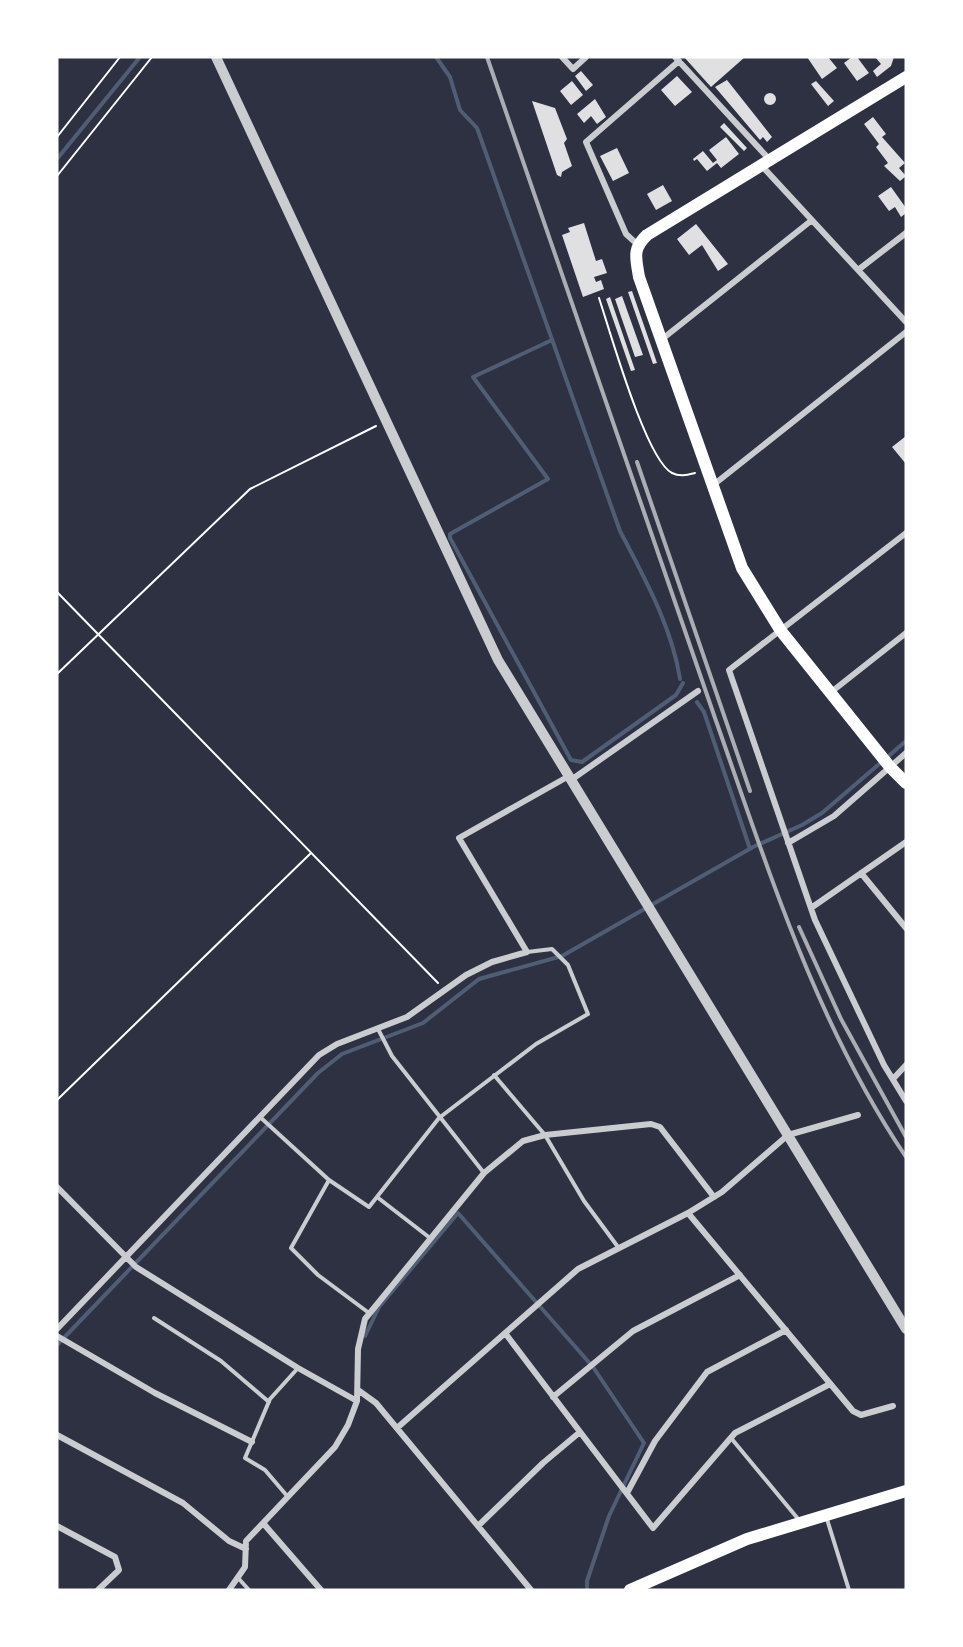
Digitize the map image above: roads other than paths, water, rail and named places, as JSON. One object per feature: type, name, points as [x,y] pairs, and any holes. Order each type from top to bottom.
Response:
[{"type":"main road","points":[[906,77],[647,235],[637,244],[635,253],[639,277],[742,568],[780,631],[829,694],[906,783]]},
{"type":"main road","points":[[630,1590],[747,1539],[906,1491]]},
{"type":"street","points":[[216,57],[498,660],[906,1329]]},
{"type":"street","points":[[562,57],[573,69],[586,57]]},
{"type":"street","points":[[637,244],[626,234],[586,142],[677,59],[812,220],[906,322]]},
{"type":"street","points":[[661,340],[812,220]]},
{"type":"street","points":[[858,270],[906,233]]},
{"type":"street","points":[[712,486],[906,332]]},
{"type":"street","points":[[906,533],[729,670],[811,908],[848,993],[906,1101]]},
{"type":"street","points":[[829,694],[906,633]]},
{"type":"street","points":[[57,1329],[262,1119],[319,1055],[337,1044],[379,1032],[407,1017],[466,975],[492,962],[527,952],[459,838],[570,778],[698,691]]},
{"type":"street","points":[[788,843],[834,816],[885,761],[906,753]]},
{"type":"street","points":[[811,908],[906,842]]},
{"type":"street","points":[[861,873],[906,928]]},
{"type":"street","points":[[893,1079],[906,1065]]},
{"type":"street","points":[[894,1097],[901,1093]]},
{"type":"street","points":[[397,1428],[578,1269],[688,1213],[714,1197],[788,1135],[858,1115]]},
{"type":"street","points":[[229,1590],[239,1579],[245,1567],[246,1540],[335,1447],[357,1401],[358,1349],[365,1319],[484,1173],[524,1141],[545,1135],[651,1124],[660,1127],[714,1197]]},
{"type":"street","points":[[57,1187],[136,1267],[298,1368],[357,1401]]},
{"type":"street","points":[[688,1213],[853,1411],[861,1415],[893,1406]]},
{"type":"street","points":[[553,1397],[633,1331],[740,1275]]},
{"type":"street","points":[[626,1492],[655,1441],[706,1372],[786,1330]]},
{"type":"street","points":[[505,1334],[653,1528],[735,1433],[830,1384]]},
{"type":"street","points":[[57,1336],[155,1393],[252,1442]]},
{"type":"street","points":[[358,1390],[376,1403],[531,1590]]},
{"type":"street","points":[[478,1526],[543,1463],[580,1432]]},
{"type":"street","points":[[57,1435],[183,1503],[229,1541],[246,1549]]},
{"type":"street","points":[[263,1523],[321,1590]]},
{"type":"street","points":[[57,1526],[115,1557],[119,1569],[98,1590]]},
{"type":"lane","points":[[262,1119],[329,1180],[369,1207],[439,1118],[536,1044],[588,1014],[563,958],[552,949],[527,952]]},
{"type":"lane","points":[[379,1032],[439,1118],[484,1173]]},
{"type":"lane","points":[[494,1075],[545,1135],[584,1201],[618,1247]]},
{"type":"lane","points":[[329,1180],[291,1248],[318,1275],[369,1313]]},
{"type":"lane","points":[[377,1197],[430,1238]]},
{"type":"lane","points":[[154,1318],[221,1361],[269,1402]]},
{"type":"lane","points":[[288,1497],[265,1470],[245,1458],[269,1402],[298,1368]]},
{"type":"lane","points":[[731,1438],[802,1523]]},
{"type":"lane","points":[[826,1515],[849,1590]]},
{"type":"lane","points":[[239,1579],[249,1590]]},
{"type":"waterway","points":[[57,159],[140,57]]},
{"type":"waterway","points":[[436,57],[450,77],[460,110],[477,128],[620,531],[664,621],[680,679]]},
{"type":"waterway","points":[[552,340],[473,377],[548,479],[450,534],[450,538],[571,760],[582,762],[676,695],[683,683]]},
{"type":"waterway","points":[[697,702],[704,712],[750,849]]},
{"type":"waterway","points":[[57,1345],[318,1073],[342,1054],[423,1023],[479,979],[562,956],[753,847],[802,825],[822,813],[906,741]]},
{"type":"waterway","points":[[365,1336],[379,1307],[458,1213],[593,1367],[644,1443],[609,1516],[587,1581],[587,1590]]},
{"type":"railway","points":[[487,57],[775,888],[820,999],[846,1053],[874,1106],[906,1157]]},
{"type":"railway","points":[[637,462],[750,791]]},
{"type":"railway","points":[[799,927],[841,1019],[906,1137]]}]
